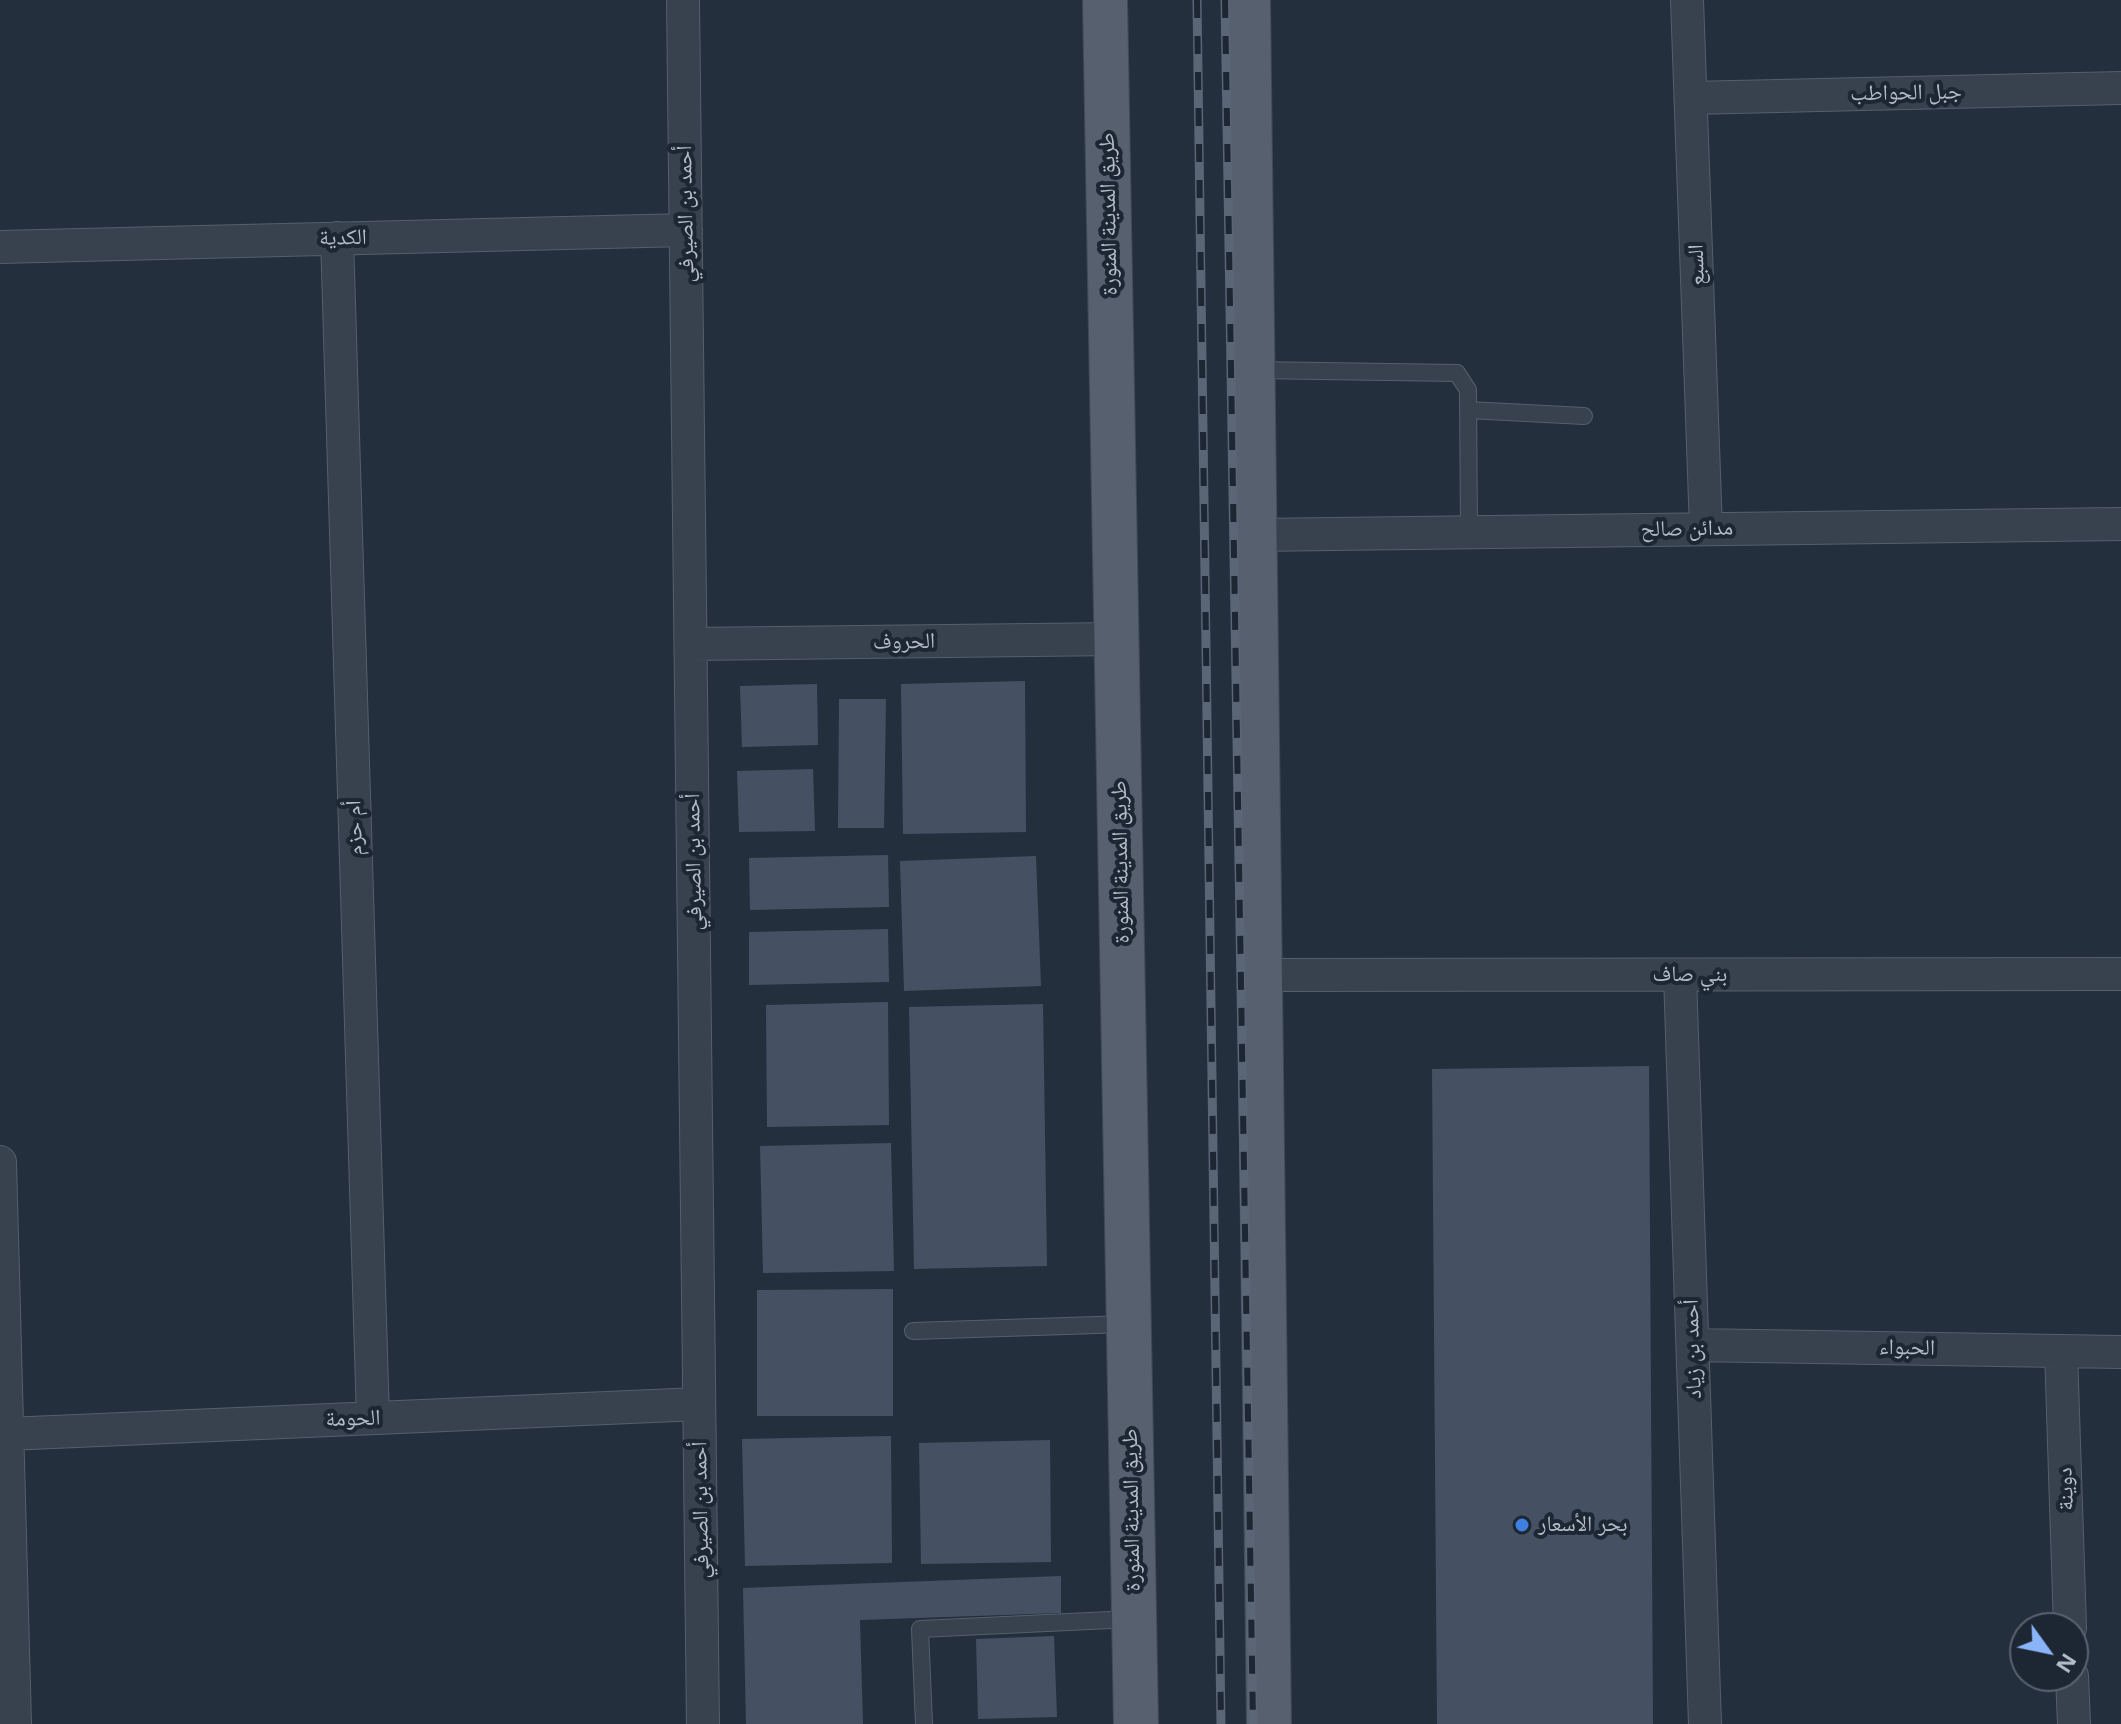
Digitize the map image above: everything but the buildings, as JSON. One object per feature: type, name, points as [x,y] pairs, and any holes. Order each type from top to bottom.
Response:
[{"type":"main road","name":"طريق المدينة المنورة","points":[[1105,0],[1136,1724]]},
{"type":"main road","points":[[1248,0],[1269,1724]]},
{"type":"street","name":"أحمد بن الصيرفي","points":[[683,0],[703,1724]]},
{"type":"street","name":"السبع","points":[[1687,0],[1706,529]]},
{"type":"street","name":"جبل الحواطب","points":[[1691,98],[2121,88]]},
{"type":"street","name":"الكدية","points":[[0,247],[686,230]]},
{"type":"street","name":"أم حزم","points":[[337,238],[373,1418]]},
{"type":"street","name":"مدائن صالح","points":[[1254,535],[2121,524]]},
{"type":"street","name":"الحروف","points":[[691,644],[1117,639]]},
{"type":"street","name":"بني صاف","points":[[1259,975],[2121,974]]},
{"type":"street","name":"أحمد بن زياد","points":[[1680,975],[1705,1724]]},
{"type":"street","points":[[0,1162],[15,1724]]},
{"type":"street","name":"الحبواء","points":[[1693,1345],[2121,1352]]},
{"type":"street","name":"دوينة","points":[[2061,1351],[2069,1612]]},
{"type":"street","name":"الحومة","points":[[7,1434],[699,1404]]},
{"type":"street","points":[[2073,1692],[2074,1724]]},
{"type":"lane","points":[[1252,370],[1457,373],[1468,390],[1469,532]]},
{"type":"lane","points":[[1468,410],[1584,416]]},
{"type":"lane","points":[[913,1331],[1129,1324]]},
{"type":"lane","points":[[924,1724],[920,1629],[1134,1619]]},
{"type":"railway","points":[[1197,0],[1221,1724]]},
{"type":"railway","points":[[1225,0],[1253,1724]]},
{"type":"place","name":"بحر الأسعار","points":[[1522,1525]]}]
